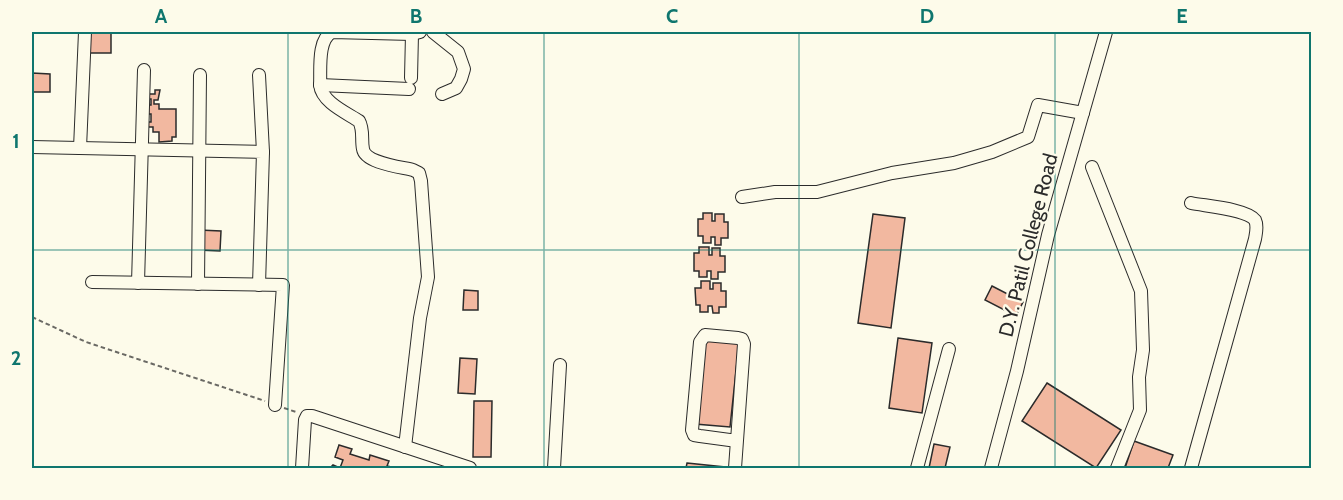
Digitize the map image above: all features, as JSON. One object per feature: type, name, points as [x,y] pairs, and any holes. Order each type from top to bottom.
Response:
[{"type":"street","points":[[80,148],[85,32]]},
{"type":"street","points":[[320,85],[410,83],[416,33],[332,32],[323,41],[320,85],[321,92],[326,98],[359,121],[362,126],[363,152],[366,156],[413,170],[418,173],[421,181],[428,277],[420,318],[405,447]]},
{"type":"street","points":[[433,32],[458,52],[464,69],[456,88],[442,94]]},
{"type":"street","name":"D.Y. Patil College Road","points":[[991,468],[1017,371],[1048,235],[1106,32]]},
{"type":"street","points":[[138,283],[144,70]]},
{"type":"street","points":[[198,284],[200,75]]},
{"type":"street","points":[[259,75],[263,152],[259,285]]},
{"type":"street","points":[[742,196],[775,192],[817,192],[892,173],[954,163],[992,152],[1028,137],[1038,105],[1083,113]]},
{"type":"street","points":[[32,147],[263,152]]},
{"type":"street","points":[[1092,167],[1141,291],[1143,350],[1139,377],[1140,410],[1117,468]]},
{"type":"street","points":[[1191,203],[1246,213],[1254,220],[1257,227],[1191,468]]},
{"type":"street","points":[[92,282],[283,285],[275,405]]},
{"type":"street","points":[[735,468],[744,344],[742,339],[738,338],[705,335],[700,342],[692,430],[694,435],[736,441]]},
{"type":"street","points":[[917,468],[948,349]]},
{"type":"street","points":[[554,468],[560,365]]},
{"type":"street","points":[[302,468],[305,420],[307,416],[312,416],[470,468]]},
{"type":"path","points":[[32,317],[86,342],[307,416]]},
{"type":"building","points":[[87,32],[111,32],[111,53],[86,53]]},
{"type":"building","points":[[32,73],[50,74],[50,92],[32,92]]},
{"type":"building","points":[[155,90],[160,90],[158,100],[154,100],[154,104],[159,104],[159,109],[176,109],[176,137],[172,137],[172,141],[159,142],[159,132],[153,132],[153,127],[148,127],[147,122],[151,122],[148,105],[151,105],[151,99],[148,99],[148,94],[155,94]]},
{"type":"building","points":[[703,213],[712,213],[712,221],[715,221],[715,214],[724,214],[724,222],[728,222],[728,238],[721,238],[721,245],[715,245],[715,237],[711,237],[711,243],[703,243],[703,236],[698,236],[698,219],[703,219]]},
{"type":"building","points":[[873,214],[905,218],[891,328],[858,323]]},
{"type":"building","points":[[199,230],[221,231],[220,251],[198,250]]},
{"type":"building","points":[[699,247],[709,247],[709,255],[712,255],[712,248],[720,248],[720,256],[725,256],[725,272],[718,272],[718,279],[711,279],[711,271],[707,271],[707,277],[699,277],[699,271],[694,271],[694,253],[699,253]]},
{"type":"building","points":[[701,281],[710,281],[710,289],[713,289],[713,283],[721,283],[721,291],[726,291],[726,307],[719,307],[719,313],[713,313],[712,306],[708,306],[708,312],[700,312],[700,305],[696,305],[695,288],[701,288]]},
{"type":"building","points":[[992,286],[1023,302],[1016,316],[985,300]]},
{"type":"building","points":[[464,290],[478,291],[478,310],[463,310]]},
{"type":"building","points":[[898,338],[932,343],[922,413],[889,408]]},
{"type":"building","points":[[704,339],[739,343],[730,427],[695,424]]},
{"type":"building","points":[[460,358],[477,359],[475,394],[458,393]]},
{"type":"building","points":[[1047,383],[1121,430],[1096,468],[1022,421]]},
{"type":"building","points":[[474,401],[492,401],[491,457],[473,457]]},
{"type":"building","points":[[1134,441],[1173,455],[1168,468],[1125,468]]},
{"type":"building","points":[[934,444],[950,447],[945,468],[929,468]]},
{"type":"building","points":[[339,445],[352,449],[350,454],[369,460],[370,455],[389,461],[387,466],[396,468],[340,468],[343,460],[335,457]]},
{"type":"building","points":[[687,463],[725,467],[725,468],[686,468]]}]
